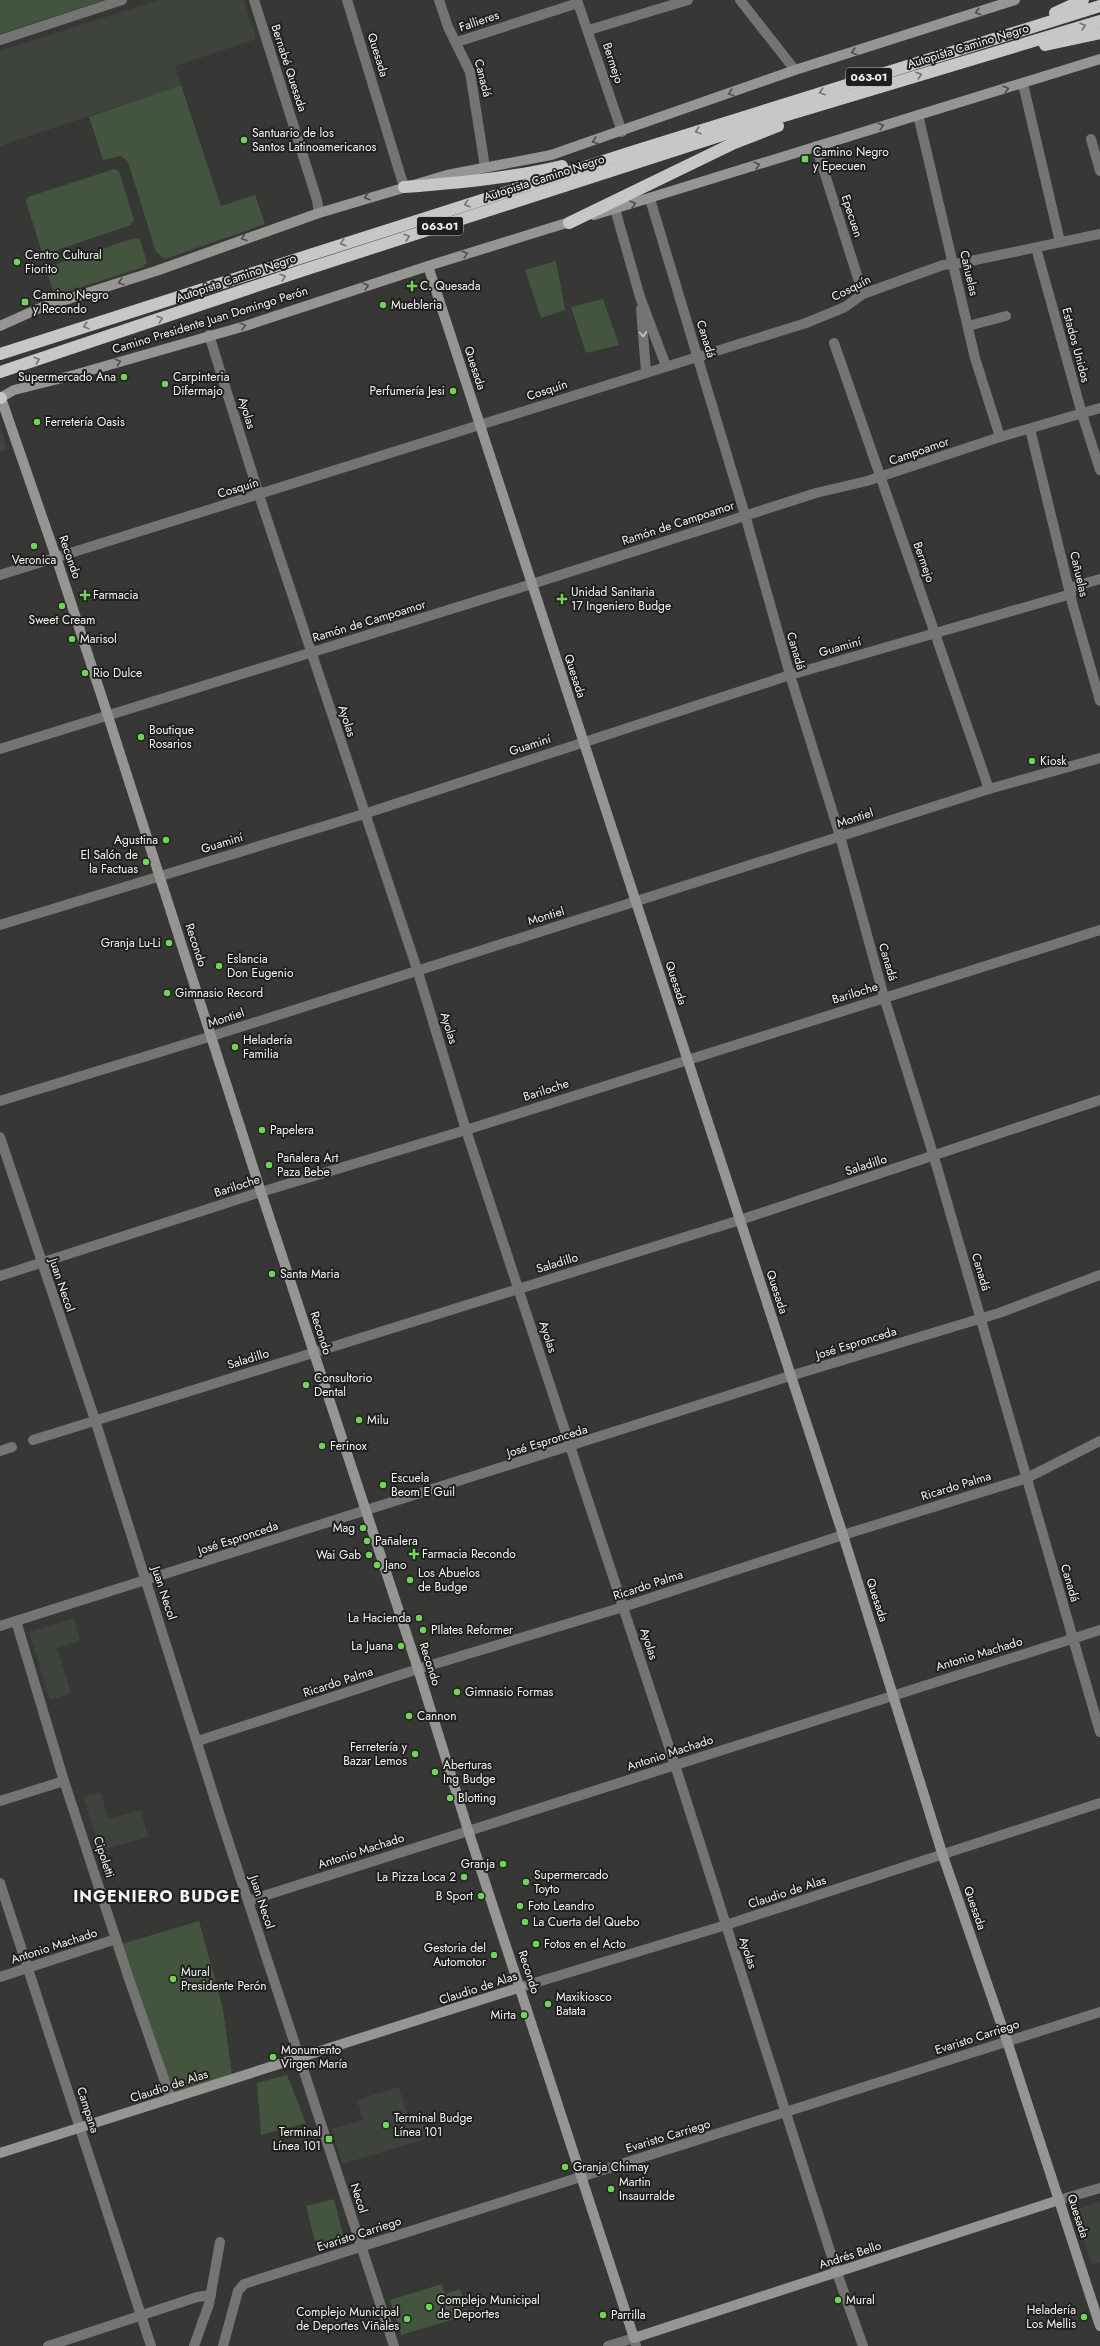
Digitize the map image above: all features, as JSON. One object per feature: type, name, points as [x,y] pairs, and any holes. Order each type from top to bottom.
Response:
[{"type":"highway","points":[[990,39],[1083,0]]},
{"type":"highway","name":"Autopista Camino Negro","points":[[0,354],[638,150],[990,39],[1100,6]]},
{"type":"highway","name":"Autopista Camino Negro","points":[[0,372],[410,236],[744,128],[1100,21]]},
{"type":"highway","points":[[956,64],[1100,33]]},
{"type":"highway","points":[[569,223],[732,144],[882,87]]},
{"type":"highway","points":[[404,187],[512,177],[638,150]]},
{"type":"street","points":[[0,40],[122,0]]},
{"type":"street","name":"Bernabé Quesada","points":[[254,0],[317,200],[319,213]]},
{"type":"street","name":"Quesada","points":[[347,0],[404,187]]},
{"type":"street","name":"Canadá","points":[[439,0],[467,62],[474,84],[485,167]]},
{"type":"street","points":[[589,30],[688,0]]},
{"type":"street","points":[[740,0],[795,70]]},
{"type":"street","points":[[0,326],[15,321],[40,308],[156,271],[319,213],[404,187],[485,167],[545,156],[622,132],[795,70],[1015,0]]},
{"type":"street","name":"Fallieres","points":[[457,42],[561,3],[578,3]]},
{"type":"street","name":"Bermejo","points":[[578,3],[589,30],[622,132]]},
{"type":"street","name":"Camino Presidente Juan Domingo Perón","points":[[0,398],[20,388],[74,375],[209,335],[245,326],[428,266],[650,199],[918,114],[1023,84],[1100,59]]},
{"type":"street","points":[[1023,84],[1060,242]]},
{"type":"street","name":"Cañuelas","points":[[918,114],[981,382],[1000,437]]},
{"type":"street","points":[[1091,139],[1100,171]]},
{"type":"street","name":"Epecuen","points":[[816,146],[863,294]]},
{"type":"street","name":"Canadá","points":[[650,199],[745,515],[790,675],[840,836],[884,997],[934,1157],[1100,1732]]},
{"type":"street","points":[[615,209],[640,297],[666,366]]},
{"type":"street","name":"Cosquín","points":[[0,575],[806,323],[845,307],[863,294],[943,265],[1036,248],[1100,234]]},
{"type":"street","name":"Estados Unidos","points":[[1036,248],[1082,414],[1100,470]]},
{"type":"street","name":"Quesada","points":[[428,266],[582,742],[636,902],[843,1535],[944,1856],[1060,2200],[1100,2326]]},
{"type":"street","points":[[640,297],[646,372]]},
{"type":"street","points":[[968,326],[1006,316]]},
{"type":"street","name":"Ayolas","points":[[209,335],[259,495],[364,814],[417,969],[466,1130],[675,1765],[837,2273],[863,2346]]},
{"type":"street","name":"Bermejo","points":[[834,343],[989,789]]},
{"type":"street","name":"Recondo","points":[[0,398],[56,557],[108,716],[212,1036],[260,1192],[418,1669],[468,1830],[521,1987],[635,2342]]},
{"type":"street","name":"Campoamor","points":[[745,515],[816,493],[881,477],[1000,437],[1100,408]]},
{"type":"street","name":"Cañuelas","points":[[1030,429],[1070,591],[1100,701]]},
{"type":"street","name":"Ramón de Campoamor","points":[[0,749],[532,584],[745,515]]},
{"type":"street","name":"Guaminí","points":[[0,925],[159,875],[364,814],[790,675],[935,633],[1070,591],[1100,579]]},
{"type":"street","name":"Montiel","points":[[0,1100],[212,1036],[417,969],[636,902],[989,789],[1100,758]]},
{"type":"street","name":"Bariloche","points":[[0,1276],[260,1192],[466,1130],[687,1058],[1100,930]]},
{"type":"street","name":"Saladillo","points":[[33,1440],[740,1220],[934,1157],[1100,1100]]},
{"type":"street","name":"Juan Necol","points":[[0,1137],[41,1263],[95,1420],[299,2059]]},
{"type":"street","name":"José Espronceda","points":[[0,1626],[571,1447],[790,1376],[981,1318],[1100,1275]]},
{"type":"street","name":"Ricardo Palma","points":[[198,1741],[418,1669],[623,1607],[843,1535],[1027,1478],[1100,1442]]},
{"type":"street","points":[[0,1451],[12,1447]]},
{"type":"street","name":"Cipoletti","points":[[16,1621],[64,1781],[171,2099]]},
{"type":"street","name":"Antonio Machado","points":[[248,1901],[893,1694],[1100,1630]]},
{"type":"street","points":[[0,1801],[64,1781]]},
{"type":"street","name":"Claudio de Alas","points":[[0,2153],[299,2059],[521,1987],[726,1925],[944,1856],[1100,1803]]},
{"type":"street","name":"Campana","points":[[0,1883],[142,2316],[150,2346]]},
{"type":"street","name":"Antonio Machado","points":[[0,1977],[116,1939]]},
{"type":"street","name":"Evaristo Carriego","points":[[223,2346],[238,2291],[244,2284],[362,2248],[1100,2012]]},
{"type":"street","name":"Necol","points":[[299,2059],[394,2346]]},
{"type":"street","name":"Andrés Bello","points":[[608,2346],[635,2342],[837,2273],[1100,2188]]},
{"type":"street","points":[[194,2346],[211,2295],[220,2242]]},
{"type":"street","points":[[48,2346],[197,2297],[211,2295]]},
{"type":"shaded area","points":[[159,0],[244,0],[256,39],[175,66],[181,85],[0,146],[0,51]]},
{"type":"shaded area","points":[[0,426],[7,450],[0,452]]},
{"type":"shaded area","points":[[74,1618],[80,1641],[57,1648],[71,1693],[50,1700],[29,1632]]},
{"type":"shaded area","points":[[101,1793],[108,1819],[141,1810],[148,1837],[99,1851],[84,1797]]},
{"type":"shaded area","name":"Terminal Budge Línea 101","points":[[399,2087],[408,2116],[421,2112],[429,2138],[342,2164],[332,2129],[363,2120],[357,2100]]},
{"type":"shaded area","points":[[1100,2202],[1100,2262],[1092,2265],[1074,2210]]},
{"type":"green space","points":[[0,0],[104,0],[0,34]]},
{"type":"green space","points":[[181,85],[221,206],[255,195],[265,224],[165,259],[156,252],[128,162],[121,156],[103,160],[89,117]]},
{"type":"green space","points":[[114,169],[119,171],[134,220],[131,225],[45,254],[42,252],[26,202],[28,197]]},
{"type":"green space","points":[[134,238],[140,239],[147,262],[143,267],[60,294],[54,292],[47,273],[51,266]]},
{"type":"green space","points":[[556,261],[565,310],[541,318],[525,270]]},
{"type":"green space","points":[[603,299],[619,345],[586,353],[571,307]]},
{"type":"green space","points":[[199,1921],[223,2009],[232,2075],[174,2094],[122,1944]]},
{"type":"green space","points":[[287,2075],[306,2123],[261,2135],[257,2083]]},
{"type":"green space","points":[[334,2199],[345,2242],[317,2249],[306,2206]]},
{"type":"green space","name":"Complejo Municipal de Deportes","points":[[442,2284],[445,2294],[460,2289],[468,2315],[401,2335],[390,2300]]},
{"type":"place","name":"Santuario de los Santos Latinoamericanos","points":[[244,140]]},
{"type":"place","name":"Camino Negro y Epecuen","points":[[805,159]]},
{"type":"place","name":"Centro Cultural Fiorito","points":[[17,262]]},
{"type":"place","name":"C. Quesada","points":[[412,286]]},
{"type":"place","name":"Camino Negro y Recondo","points":[[25,302]]},
{"type":"place","name":"Muebleria","points":[[383,305]]},
{"type":"place","name":"Supermercado Ana","points":[[124,377]]},
{"type":"place","name":"Carpinteria Difermajo","points":[[165,384]]},
{"type":"place","name":"Perfumería Jesi","points":[[453,391]]},
{"type":"place","name":"Ferretería Oasis","points":[[37,422]]},
{"type":"place","name":"Veronica","points":[[34,546]]},
{"type":"place","name":"Farmacia","points":[[85,595]]},
{"type":"place","name":"Unidad Sanitaria 17 Ingeniero Budge","points":[[562,599]]},
{"type":"place","name":"Sweet Cream","points":[[62,606]]},
{"type":"place","name":"Marisol","points":[[72,639]]},
{"type":"place","name":"Rio Dulce","points":[[85,673]]},
{"type":"place","name":"Boutique Rosarios","points":[[141,737]]},
{"type":"place","name":"Kiosk","points":[[1032,761]]},
{"type":"place","name":"Agustina","points":[[166,840]]},
{"type":"place","name":"El Salón de la Factuas","points":[[146,862]]},
{"type":"place","name":"Granja Lu-Li","points":[[169,943]]},
{"type":"place","name":"Eslancia Don Eugenio","points":[[219,966]]},
{"type":"place","name":"Gimnasio Record","points":[[167,993]]},
{"type":"place","name":"Heladería Familia","points":[[235,1047]]},
{"type":"place","name":"Papelera","points":[[262,1130]]},
{"type":"place","name":"Pañalera Art Paza Bebe","points":[[269,1165]]},
{"type":"place","name":"Santa Maria","points":[[272,1274]]},
{"type":"place","name":"Consultorio Dental","points":[[306,1385]]},
{"type":"place","name":"Milu","points":[[359,1420]]},
{"type":"place","name":"Ferinox","points":[[322,1446]]},
{"type":"place","name":"Escuela Beom E Guil","points":[[383,1485]]},
{"type":"place","name":"Mag","points":[[363,1528]]},
{"type":"place","name":"Pañalera","points":[[367,1541]]},
{"type":"place","name":"Farmacia Recondo","points":[[414,1554]]},
{"type":"place","name":"Wai Gab","points":[[369,1555]]},
{"type":"place","name":"Jano","points":[[377,1565]]},
{"type":"place","name":"Los Abuelos de Budge","points":[[410,1580]]},
{"type":"place","name":"La Hacienda","points":[[419,1618]]},
{"type":"place","name":"PIlates Reformer","points":[[423,1630]]},
{"type":"place","name":"La Juana","points":[[401,1646]]},
{"type":"place","name":"Gimnasio Formas","points":[[457,1692]]},
{"type":"place","name":"Cannon","points":[[409,1716]]},
{"type":"place","name":"Ferretería y Bazar Lemos","points":[[415,1754]]},
{"type":"place","name":"Aberturas Ing Budge","points":[[435,1772]]},
{"type":"place","name":"Blotting","points":[[450,1798]]},
{"type":"place","name":"Granja","points":[[503,1864]]},
{"type":"place","name":"La Pizza Loca 2","points":[[464,1877]]},
{"type":"place","name":"Supermercado Toyto","points":[[526,1882]]},
{"type":"place","name":"B Sport","points":[[481,1896]]},
{"type":"place","name":"Foto Leandro","points":[[520,1906]]},
{"type":"place","name":"La Cuerta del Quebo","points":[[525,1922]]},
{"type":"place","name":"Fotos en el Acto","points":[[536,1944]]},
{"type":"place","name":"Gestoria del Automotor","points":[[494,1955]]},
{"type":"place","name":"Mural Presidente Perón","points":[[173,1979]]},
{"type":"place","name":"Maxikiosco Batata","points":[[548,2004]]},
{"type":"place","name":"Mirta","points":[[524,2015]]},
{"type":"place","name":"Monumento Virgen María","points":[[273,2057]]},
{"type":"place","name":"Terminal Budge Línea 101","points":[[386,2125]]},
{"type":"place","name":"Terminal Línea 101","points":[[329,2139]]},
{"type":"place","name":"Granja Chimay","points":[[565,2167]]},
{"type":"place","name":"Martin Insaurralde","points":[[611,2189]]},
{"type":"place","name":"Mural","points":[[838,2300]]},
{"type":"place","name":"Complejo Municipal de Deportes","points":[[429,2307]]},
{"type":"place","name":"Parrilla","points":[[603,2315]]},
{"type":"place","name":"Heladería Los Mellis","points":[[1084,2317]]},
{"type":"place","name":"Complejo Municipal de Deportes Viñales","points":[[407,2319]]},
{"type":"district","name":"INGENIERO BUDGE","points":[[157,1896]]}]
